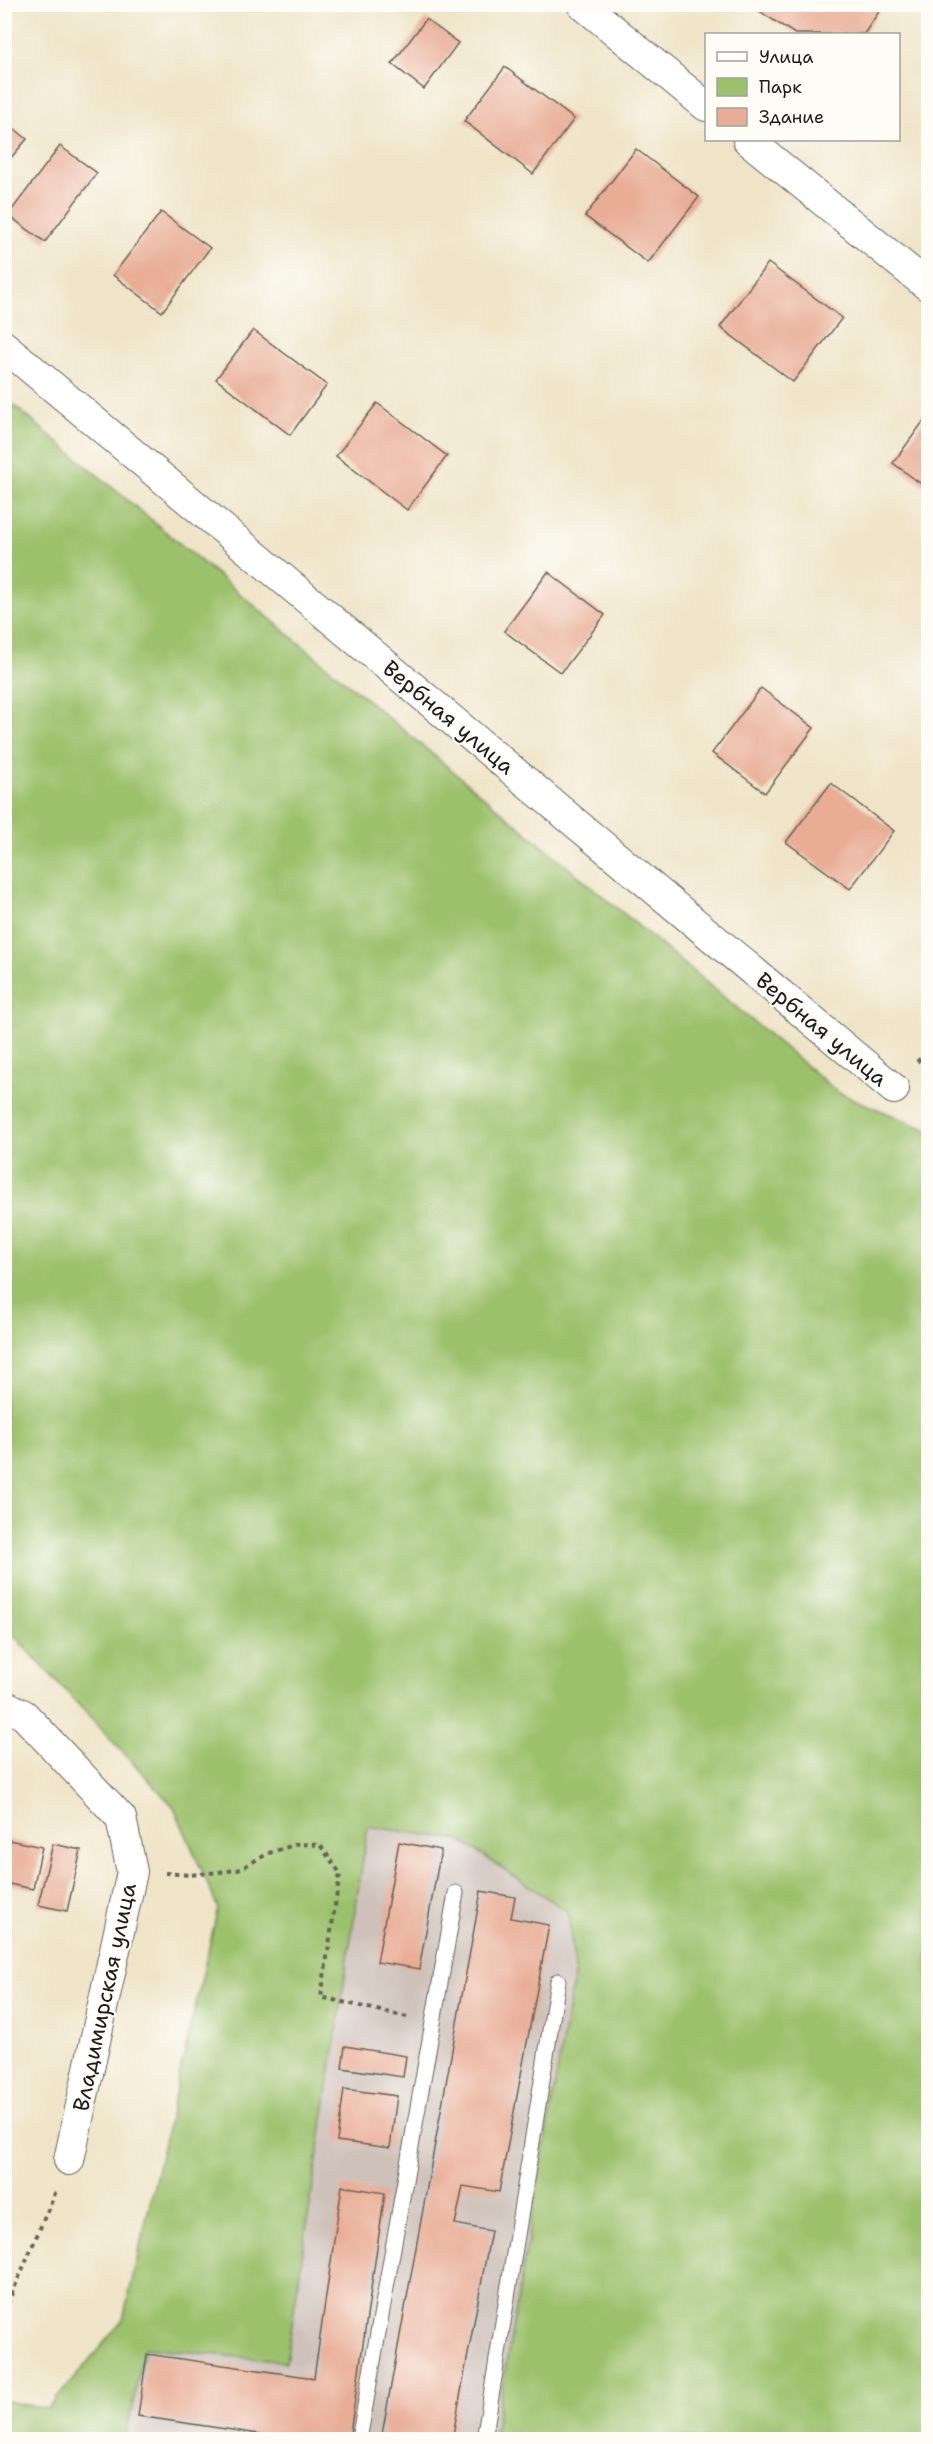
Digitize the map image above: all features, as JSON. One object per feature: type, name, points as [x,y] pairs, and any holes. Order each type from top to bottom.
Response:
[{"type":"street","points":[[582,4],[705,105]]},
{"type":"street","points":[[749,141],[928,286]]},
{"type":"street","name":"Вербная улица","points":[[4,346],[894,1089]]},
{"type":"street","name":"Владимирская улица","points":[[4,1705],[24,1715],[121,1818],[132,1872],[69,2160]]},
{"type":"lane","points":[[359,2439],[456,1893]]},
{"type":"lane","points":[[483,2439],[558,1981]]},
{"type":"path","points":[[132,1872],[190,1875],[238,1870],[269,1853],[297,1844],[320,1845],[340,1873],[321,1997],[433,2024]]},
{"type":"path","points":[[4,2312],[69,2160]]},
{"type":"shaded area","points":[[367,1826],[460,1840],[568,1912],[575,1970],[493,2439],[125,2440],[145,2347],[286,2361]]},
{"type":"green space","points":[[5,398],[839,1093],[928,1130],[928,2439],[493,2439],[575,1970],[568,1912],[460,1840],[368,1826],[286,2362],[145,2347],[125,2439],[5,2439],[5,2401],[48,2409],[123,2320],[218,1908],[174,1807],[5,1626]]},
{"type":"building","points":[[755,4],[884,4],[865,33],[793,33],[753,7]]},
{"type":"building","points":[[426,19],[458,43],[424,89],[392,64]]},
{"type":"building","points":[[505,67],[574,119],[533,174],[464,121]]},
{"type":"building","points":[[4,120],[27,139],[4,166]]},
{"type":"building","points":[[60,146],[97,173],[45,242],[8,215]]},
{"type":"building","points":[[636,149],[699,197],[648,263],[585,216]]},
{"type":"building","points":[[161,212],[210,248],[162,312],[113,275]]},
{"type":"building","points":[[768,263],[842,318],[793,382],[720,327]]},
{"type":"building","points":[[253,330],[327,385],[290,435],[216,379]]},
{"type":"building","points":[[377,403],[447,456],[407,510],[336,456]]},
{"type":"building","points":[[928,415],[928,489],[893,463]]},
{"type":"building","points":[[548,572],[605,615],[561,673],[504,631]]},
{"type":"building","points":[[761,688],[814,728],[765,793],[712,753]]},
{"type":"building","points":[[831,783],[894,831],[850,889],[786,842]]},
{"type":"building","points":[[4,1839],[42,1847],[33,1889],[4,1883]]},
{"type":"building","points":[[399,1842],[441,1850],[419,1969],[377,1962]]},
{"type":"building","points":[[53,1844],[81,1850],[67,1911],[38,1905]]},
{"type":"building","points":[[481,1891],[515,1897],[511,1918],[549,1925],[499,2192],[463,2186],[455,2224],[491,2231],[452,2440],[381,2440]]},
{"type":"building","points":[[345,2046],[406,2056],[403,2077],[342,2068]]},
{"type":"building","points":[[344,2089],[397,2096],[390,2148],[337,2141]]},
{"type":"building","points":[[342,2186],[385,2193],[349,2440],[301,2440],[138,2416],[147,2354],[314,2378]]}]
